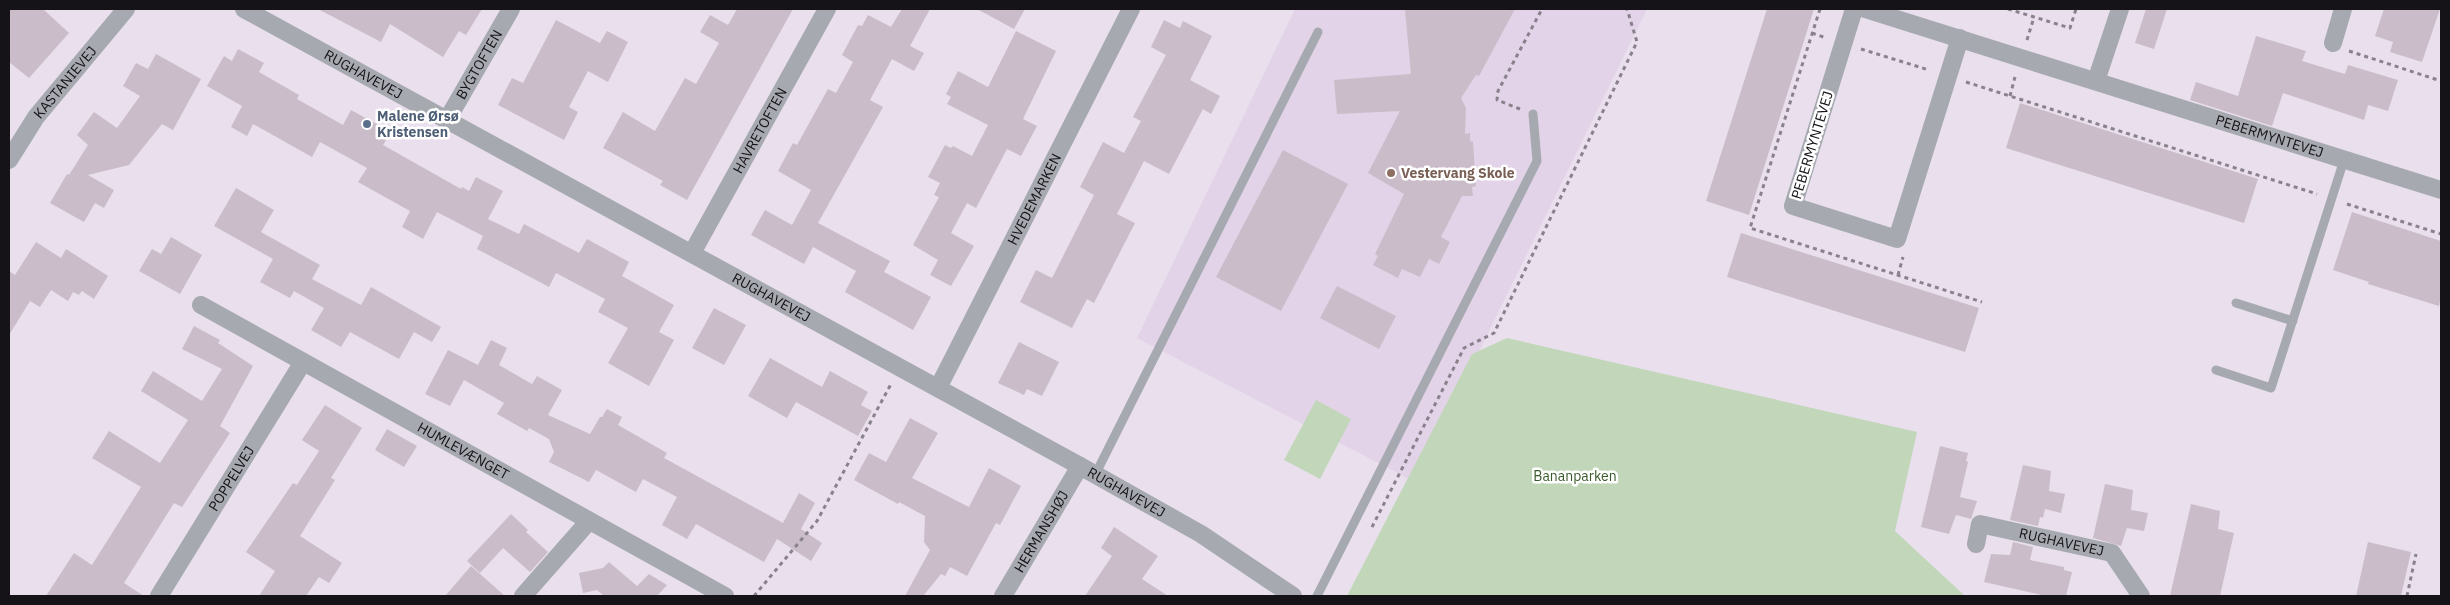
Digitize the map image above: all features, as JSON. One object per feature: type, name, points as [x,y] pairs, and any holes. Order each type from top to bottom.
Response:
[{"type":"street","name":"KASTANIEVEJ","points":[[9,160],[36,116],[126,9]]},
{"type":"street","name":"RUGHAVEVEJ","points":[[244,9],[692,253],[899,369],[938,388],[1088,470],[1201,534],[1293,596]]},
{"type":"street","name":"BYGTOFTEN","points":[[447,120],[510,9]]},
{"type":"street","name":"HAVRETOFTEN","points":[[692,253],[827,9]]},
{"type":"street","name":"HVEDEMARKEN","points":[[938,388],[1131,9]]},
{"type":"street","name":"PEBERMYNTEVEJ","points":[[1854,9],[1792,206],[1897,239],[1960,38]]},
{"type":"street","points":[[2096,81],[2120,9]]},
{"type":"street","points":[[2333,43],[2343,9]]},
{"type":"street","name":"PEBERMYNTEVEJ","points":[[1873,10],[2441,190]]},
{"type":"street","name":"HUMLEVÆNGET","points":[[201,304],[725,596]]},
{"type":"street","name":"POPPELVEJ","points":[[159,596],[304,362]]},
{"type":"street","name":"HERMANSHØJ","points":[[1003,596],[1088,470]]},
{"type":"street","points":[[523,596],[589,521]]},
{"type":"street","name":"RUGHAVEVEJ","points":[[1976,544],[1980,524],[2112,553],[2141,596]]},
{"type":"lane","points":[[1088,470],[1318,32]]},
{"type":"lane","points":[[1317,596],[1537,161],[1533,114]]},
{"type":"lane","points":[[2216,370],[2272,388],[2344,160]]},
{"type":"lane","points":[[2236,303],[2293,321]]},
{"type":"path","points":[[1533,114],[1497,100],[1498,91],[1542,9]]},
{"type":"path","points":[[1368,534],[1464,348],[1494,333],[1638,42],[1627,9]]},
{"type":"path","points":[[2008,9],[2070,28],[2076,9]]},
{"type":"path","points":[[1812,33],[2441,234]]},
{"type":"path","points":[[2333,43],[2351,52],[2441,81]]},
{"type":"path","points":[[754,596],[817,521],[899,369]]},
{"type":"path","points":[[2406,596],[2416,554]]},
{"type":"shaded area","name":"Vestervang Skole","points":[[1295,9],[1647,9],[1415,482],[1137,338]]},
{"type":"green space","name":"Bananparken","points":[[1507,338],[1917,432],[1895,531],[1965,596],[1347,596],[1472,354]]},
{"type":"green space","points":[[1316,400],[1351,419],[1320,479],[1284,460]]},
{"type":"building","points":[[9,9],[43,9],[69,33],[29,78],[9,62]]},
{"type":"building","points":[[318,9],[482,9],[466,35],[459,31],[443,57],[390,24],[381,42]]},
{"type":"building","points":[[737,9],[793,9],[687,200],[660,185],[663,181],[603,148],[623,112],[655,131],[685,78],[696,84],[719,43],[700,32],[710,15],[728,25]]},
{"type":"building","points":[[902,9],[930,9],[910,46],[924,53],[914,71],[892,59],[870,100],[883,107],[818,223],[890,261],[884,272],[931,297],[913,330],[845,292],[856,271],[813,247],[804,264],[751,235],[765,210],[792,225],[811,190],[778,171],[793,143],[797,145],[828,89],[836,93],[853,62],[842,55],[858,25],[862,26],[868,15],[891,27]]},
{"type":"building","points":[[977,9],[1025,9],[1014,29]]},
{"type":"building","points":[[1515,9],[1479,76],[1476,75],[1461,98],[1466,108],[1465,134],[1470,133],[1470,141],[1473,142],[1476,186],[1472,187],[1473,196],[1462,196],[1441,237],[1450,242],[1439,264],[1429,259],[1420,277],[1402,269],[1398,278],[1373,265],[1378,256],[1375,254],[1404,194],[1368,173],[1400,111],[1337,114],[1334,80],[1411,74],[1405,10]]},
{"type":"building","points":[[1767,9],[1814,9],[1749,215],[1706,201]]},
{"type":"building","points":[[2146,9],[2167,9],[2154,49],[2135,43]]},
{"type":"building","points":[[2384,9],[2440,9],[2422,62],[2390,52],[2393,42],[2375,36]]},
{"type":"building","points":[[556,20],[600,43],[607,31],[628,42],[608,82],[588,71],[569,107],[578,112],[564,140],[498,105],[512,78],[523,83]]},
{"type":"building","points":[[1164,20],[1180,28],[1183,21],[1212,36],[1190,80],[1220,96],[1211,114],[1203,109],[1169,174],[1144,161],[1117,214],[1135,223],[1094,303],[1087,299],[1072,328],[1020,302],[1036,270],[1052,278],[1094,195],[1080,187],[1103,142],[1124,153],[1141,121],[1133,117],[1166,55],[1151,47]]},
{"type":"building","points":[[1016,31],[1056,51],[1023,119],[1037,126],[1021,156],[1007,149],[976,208],[967,203],[951,233],[974,246],[951,286],[930,275],[938,260],[913,245],[939,197],[934,195],[940,183],[928,177],[945,145],[951,148],[953,146],[972,156],[988,125],[947,104],[951,97],[946,94],[958,71],[988,87]]},
{"type":"building","points":[[2256,36],[2306,51],[2302,61],[2345,74],[2348,65],[2398,80],[2388,111],[2368,105],[2364,120],[2283,93],[2272,126],[2190,100],[2196,82],[2238,96]]},
{"type":"building","points":[[238,49],[264,63],[259,72],[299,95],[297,99],[343,125],[351,110],[391,132],[383,145],[461,189],[462,187],[469,191],[476,177],[503,191],[488,219],[519,234],[524,224],[579,253],[587,239],[629,262],[622,276],[674,305],[659,332],[674,340],[649,386],[608,363],[628,328],[598,312],[605,299],[556,273],[549,287],[477,249],[483,236],[437,212],[423,239],[402,227],[410,211],[358,182],[367,168],[320,142],[312,157],[253,124],[247,136],[231,127],[242,106],[207,86],[224,56],[232,61]]},
{"type":"building","points":[[156,54],[201,79],[173,130],[162,124],[129,165],[88,175],[114,190],[104,208],[95,203],[84,222],[50,203],[67,174],[69,175],[88,145],[77,135],[94,112],[117,128],[140,96],[123,86],[136,63],[148,69]]},
{"type":"building","points":[[2020,103],[2258,179],[2244,223],[2006,148]]},
{"type":"building","points":[[1283,150],[1348,184],[1281,311],[1216,277]]},
{"type":"building","points":[[236,188],[274,210],[261,232],[320,265],[312,279],[361,305],[371,287],[441,327],[432,342],[414,332],[399,359],[350,332],[341,347],[311,330],[324,308],[294,291],[290,298],[260,282],[273,259],[214,226]]},
{"type":"building","points":[[2352,212],[2441,241],[2441,296],[2439,306],[2368,284],[2369,282],[2333,270]]},
{"type":"building","points":[[1741,233],[1979,308],[1965,352],[1727,277]]},
{"type":"building","points":[[171,237],[202,255],[180,294],[139,271],[152,249],[161,254]]},
{"type":"building","points":[[36,242],[61,258],[66,249],[108,276],[94,299],[82,291],[79,295],[73,292],[68,301],[51,290],[40,307],[30,301],[9,335],[9,271],[15,275]]},
{"type":"building","points":[[1337,286],[1396,316],[1379,349],[1320,318]]},
{"type":"building","points":[[714,308],[746,325],[724,365],[692,348]]},
{"type":"building","points":[[194,326],[220,340],[218,343],[253,366],[220,426],[230,433],[182,507],[174,503],[124,583],[144,596],[46,596],[74,553],[92,565],[141,487],[92,458],[109,431],[160,463],[188,420],[141,391],[153,371],[202,401],[222,369],[182,349]]},
{"type":"building","points":[[491,340],[507,348],[499,365],[532,384],[537,376],[562,390],[548,415],[590,434],[607,409],[622,417],[618,425],[667,453],[664,458],[783,523],[799,493],[815,503],[801,529],[822,543],[811,561],[777,539],[764,562],[696,524],[687,539],[662,525],[677,497],[643,479],[636,492],[596,470],[589,482],[549,462],[554,452],[549,439],[529,428],[527,431],[497,414],[504,403],[464,380],[450,406],[425,394],[448,350],[478,365]]},
{"type":"building","points":[[1019,342],[1059,362],[1042,396],[1027,389],[1024,395],[998,383]]},
{"type":"building","points":[[770,358],[822,387],[830,371],[868,392],[861,405],[872,411],[858,436],[796,402],[787,418],[748,396]]},
{"type":"building","points":[[325,405],[362,428],[331,478],[335,480],[300,536],[342,563],[329,583],[319,577],[306,596],[259,596],[275,571],[246,552],[293,483],[297,485],[319,451],[302,440]]},
{"type":"building","points":[[910,418],[938,433],[912,478],[969,507],[989,468],[1021,486],[1000,525],[996,523],[967,576],[950,567],[945,576],[941,574],[923,596],[905,596],[930,550],[924,542],[925,516],[899,502],[898,504],[854,480],[869,453],[886,462]]},
{"type":"building","points":[[387,429],[417,446],[404,467],[375,450]]},
{"type":"building","points":[[1940,446],[1968,453],[1966,461],[1968,462],[1960,497],[1977,501],[1971,519],[1956,515],[1949,534],[1921,527]]},
{"type":"building","points":[[2023,465],[2051,471],[2049,491],[2065,494],[2061,513],[2045,509],[2043,518],[2040,517],[2038,526],[2010,520]]},
{"type":"building","points":[[2105,484],[2133,490],[2131,510],[2148,513],[2144,531],[2127,528],[2121,546],[2093,538]]},
{"type":"building","points":[[2191,504],[2220,511],[2218,529],[2234,533],[2220,596],[2170,596]]},
{"type":"building","points":[[511,514],[528,530],[526,532],[548,552],[530,572],[503,548],[480,573],[467,561]]},
{"type":"building","points":[[1114,527],[1158,556],[1142,579],[1168,596],[1085,596],[1112,556],[1101,548]]},
{"type":"building","points":[[2013,542],[2033,547],[2030,560],[2064,567],[2064,570],[2072,572],[2066,596],[2046,596],[1984,582],[1991,554],[2010,555]]},
{"type":"building","points":[[2368,542],[2411,552],[2401,596],[2356,596]]},
{"type":"building","points":[[609,562],[637,586],[649,574],[667,585],[657,596],[604,596],[597,590],[583,593],[579,573],[603,568]]},
{"type":"building","points":[[471,566],[505,596],[445,596]]},
{"type":"place","name":"Malene Ørsø Kristensen","points":[[367,124]]},
{"type":"place","name":"Vestervang Skole","points":[[1391,173]]}]
